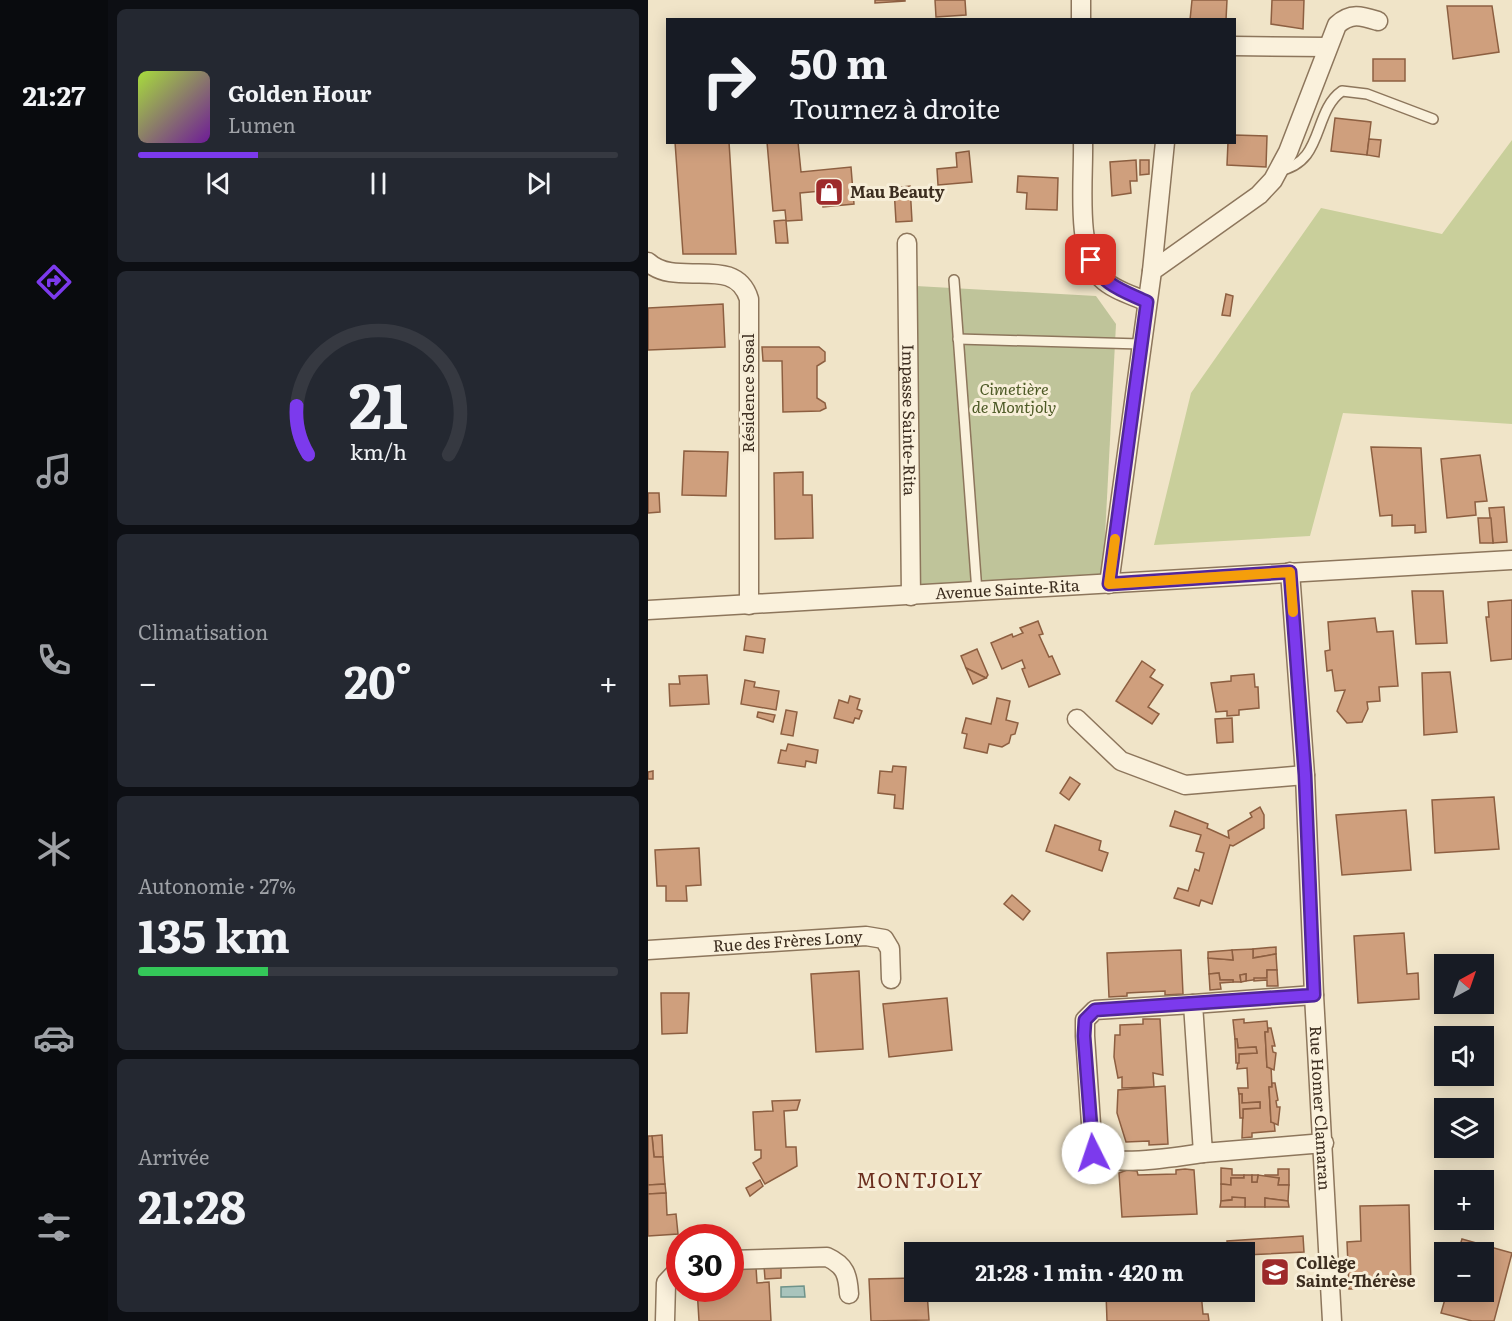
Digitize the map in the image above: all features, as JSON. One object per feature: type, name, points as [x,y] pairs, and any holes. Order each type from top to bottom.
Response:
[{"type":"street","points":[[1081,0],[1081,18]]},
{"type":"street","points":[[1152,271],[1259,195],[1278,171],[1288,152],[1327,47],[1338,25],[1345,17],[1361,15],[1378,21]]},
{"type":"street","points":[[1236,46],[1327,47]]},
{"type":"street","points":[[1083,144],[1085,240],[1091,260],[1095,269],[1108,284],[1147,302]]},
{"type":"street","points":[[1109,584],[1152,271],[1165,144]]},
{"type":"street","name":"Impasse Sainte-Rita","points":[[907,243],[911,596]]},
{"type":"street","name":"Résidence Sosal","points":[[648,262],[665,273],[731,276],[747,291],[749,299],[749,605]]},
{"type":"street","name":"Avenue Sainte-Rita","points":[[648,610],[1512,560]]},
{"type":"street","name":"Rue Homer Clamaran","points":[[1290,572],[1305,775],[1314,995],[1324,1143],[1332,1321]]},
{"type":"street","points":[[1077,719],[1121,761],[1185,785],[1305,775]]},
{"type":"street","name":"Rue des Frères Lony","points":[[648,950],[866,936],[884,939],[890,949],[891,979]]},
{"type":"street","points":[[1314,995],[1095,1010],[1085,1020],[1084,1036],[1093,1153],[1101,1159],[1135,1160],[1324,1143]]},
{"type":"street","points":[[1193,1004],[1203,1153]]},
{"type":"street","points":[[744,1260],[827,1257],[839,1262],[848,1276],[849,1294]]},
{"type":"street","points":[[665,1321],[666,1283]]},
{"type":"lane","points":[[1278,171],[1294,169],[1303,161],[1335,96],[1342,91],[1367,94],[1433,119]]},
{"type":"lane","points":[[954,280],[977,592]]},
{"type":"lane","points":[[958,339],[1141,344]]},
{"type":"green space","points":[[1512,140],[1512,424],[1343,413],[1310,536],[1154,545],[1191,393],[1321,208],[1442,234]]},
{"type":"green space","name":"Cimetière de Montjoly","points":[[916,286],[1096,296],[1116,324],[1103,575],[912,589]]},
{"type":"water","points":[[804,1286],[805,1297],[781,1297],[781,1287]]},
{"type":"building","points":[[875,0],[905,0],[905,1],[875,3]]},
{"type":"building","points":[[935,0],[965,0],[966,15],[936,17]]},
{"type":"building","points":[[1192,0],[1227,0],[1226,18],[1190,18]]},
{"type":"building","points":[[1272,0],[1304,0],[1303,29],[1271,24]]},
{"type":"building","points":[[1447,6],[1492,6],[1499,52],[1453,59]]},
{"type":"building","points":[[1373,59],[1405,59],[1405,81],[1373,81]]},
{"type":"building","points":[[1335,118],[1371,122],[1367,155],[1331,151]]},
{"type":"building","points":[[1236,135],[1267,136],[1266,167],[1227,165],[1228,144],[1236,144]]},
{"type":"building","points":[[1369,139],[1381,140],[1379,157],[1367,155]]},
{"type":"building","points":[[675,144],[729,144],[736,254],[683,254]]},
{"type":"building","points":[[767,144],[798,144],[801,172],[851,167],[854,204],[823,207],[821,191],[800,193],[802,220],[786,221],[788,243],[776,243],[774,221],[786,220],[785,210],[773,211]]},
{"type":"building","points":[[969,151],[972,182],[938,185],[937,169],[957,167],[956,153]]},
{"type":"building","points":[[1136,160],[1137,181],[1130,181],[1131,193],[1112,196],[1110,162]]},
{"type":"building","points":[[1140,160],[1149,160],[1149,174],[1140,175]]},
{"type":"building","points":[[1018,176],[1058,178],[1057,210],[1026,209],[1027,193],[1017,192]]},
{"type":"building","points":[[910,186],[912,221],[896,222],[894,188]]},
{"type":"building","points":[[1226,294],[1233,296],[1230,316],[1222,315]]},
{"type":"building","points":[[723,304],[725,347],[648,350],[648,308]]},
{"type":"building","points":[[762,347],[819,347],[825,352],[825,361],[817,366],[817,398],[825,403],[826,408],[820,411],[783,412],[782,361],[763,361]]},
{"type":"building","points":[[1371,447],[1421,448],[1426,532],[1415,533],[1415,525],[1392,526],[1392,515],[1380,516]]},
{"type":"building","points":[[684,451],[728,452],[726,496],[682,495]]},
{"type":"building","points":[[1480,455],[1487,501],[1475,502],[1476,515],[1447,518],[1441,459]]},
{"type":"building","points":[[803,472],[803,495],[812,495],[813,538],[775,539],[774,473]]},
{"type":"building","points":[[648,493],[659,493],[660,512],[648,513]]},
{"type":"building","points":[[1504,507],[1507,542],[1493,543],[1489,508]]},
{"type":"building","points":[[1478,518],[1491,518],[1493,543],[1480,543]]},
{"type":"building","points":[[1412,591],[1443,591],[1447,643],[1416,644]]},
{"type":"building","points":[[1512,600],[1512,659],[1491,661],[1486,617],[1489,617],[1488,602]]},
{"type":"building","points":[[1375,618],[1377,632],[1393,631],[1398,686],[1379,687],[1380,701],[1367,702],[1368,709],[1362,722],[1347,723],[1337,711],[1345,690],[1335,691],[1332,670],[1327,671],[1325,651],[1330,650],[1328,622]]},
{"type":"building","points":[[1038,621],[1043,634],[1039,635],[1060,674],[1029,687],[1022,669],[1025,668],[1022,660],[1002,669],[991,643],[1012,634],[1013,637],[1023,633],[1020,628]]},
{"type":"building","points":[[746,636],[765,639],[763,653],[744,650]]},
{"type":"building","points":[[977,649],[988,675],[986,678],[966,668],[961,656]]},
{"type":"building","points":[[1142,661],[1155,670],[1150,677],[1163,685],[1148,707],[1159,714],[1152,724],[1116,701]]},
{"type":"building","points":[[966,668],[986,678],[973,684]]},
{"type":"building","points":[[1450,672],[1457,732],[1424,735],[1422,673]]},
{"type":"building","points":[[1254,674],[1255,687],[1258,687],[1259,708],[1239,710],[1239,715],[1227,716],[1227,711],[1216,712],[1211,683],[1231,681],[1231,676]]},
{"type":"building","points":[[707,675],[709,704],[670,706],[669,684],[680,684],[679,676]]},
{"type":"building","points":[[745,680],[755,682],[754,687],[779,691],[776,710],[741,704]]},
{"type":"building","points":[[850,696],[860,699],[857,709],[862,711],[859,719],[855,718],[853,723],[834,718],[839,700],[848,703]]},
{"type":"building","points":[[997,698],[1010,701],[1006,720],[1018,723],[1015,734],[1011,735],[1009,743],[1002,747],[989,744],[987,753],[964,748],[967,734],[962,733],[966,718],[991,724]]},
{"type":"building","points":[[786,710],[797,712],[793,736],[781,734]]},
{"type":"building","points":[[758,712],[775,715],[773,722],[757,717]]},
{"type":"building","points":[[1232,718],[1233,742],[1217,743],[1215,719]]},
{"type":"building","points":[[788,744],[818,750],[816,763],[806,761],[805,767],[778,763],[781,750],[786,751]]},
{"type":"building","points":[[893,766],[906,767],[903,809],[894,808],[895,795],[878,793],[880,771],[892,772]]},
{"type":"building","points":[[653,771],[653,779],[648,779],[648,772]]},
{"type":"building","points":[[1070,777],[1080,784],[1069,800],[1060,793]]},
{"type":"building","points":[[1494,797],[1499,849],[1435,853],[1432,800]]},
{"type":"building","points":[[1260,807],[1264,815],[1264,828],[1233,846],[1230,845],[1212,904],[1201,900],[1199,906],[1174,898],[1178,888],[1188,891],[1195,869],[1199,871],[1204,853],[1196,851],[1201,835],[1170,826],[1175,811],[1208,824],[1207,828],[1229,838],[1228,831],[1252,817],[1250,813]]},
{"type":"building","points":[[1406,810],[1411,870],[1342,875],[1336,815]]},
{"type":"building","points":[[1055,825],[1101,841],[1099,850],[1108,853],[1102,871],[1046,851]]},
{"type":"building","points":[[699,848],[701,885],[686,886],[687,901],[666,901],[666,886],[657,886],[655,850]]},
{"type":"building","points":[[1012,895],[1030,911],[1023,920],[1004,904]]},
{"type":"building","points":[[1404,933],[1407,974],[1418,973],[1419,999],[1358,1003],[1354,936]]},
{"type":"building","points":[[1276,947],[1276,954],[1253,958],[1253,949]]},
{"type":"building","points":[[1253,949],[1253,958],[1276,954],[1277,970],[1267,970],[1267,978],[1246,981],[1246,974],[1240,975],[1241,982],[1233,982],[1233,980],[1220,980],[1219,973],[1209,974],[1208,958],[1233,960],[1232,950]]},
{"type":"building","points":[[1181,950],[1183,994],[1165,995],[1165,991],[1127,993],[1127,996],[1109,997],[1107,953]]},
{"type":"building","points":[[1232,950],[1233,960],[1208,958],[1208,952]]},
{"type":"building","points":[[1267,970],[1277,970],[1278,986],[1267,986],[1267,980],[1254,981],[1254,978],[1267,978]]},
{"type":"building","points":[[859,971],[863,1049],[816,1052],[811,974]]},
{"type":"building","points":[[1219,973],[1220,980],[1233,980],[1233,982],[1220,983],[1221,989],[1210,990],[1209,974]]},
{"type":"building","points":[[1246,974],[1246,981],[1241,982],[1240,975]]},
{"type":"building","points":[[661,993],[689,993],[687,1033],[662,1034]]},
{"type":"building","points":[[947,998],[952,1050],[889,1057],[883,1004]]},
{"type":"building","points":[[1143,1019],[1160,1019],[1163,1075],[1153,1073],[1154,1087],[1122,1088],[1122,1077],[1118,1078],[1114,1057],[1115,1035],[1120,1035],[1120,1025],[1143,1024]]},
{"type":"building","points":[[1244,1019],[1244,1023],[1267,1021],[1268,1032],[1265,1032],[1267,1067],[1271,1066],[1272,1087],[1269,1087],[1271,1122],[1274,1121],[1275,1131],[1252,1133],[1252,1137],[1242,1138],[1243,1109],[1260,1108],[1260,1102],[1242,1103],[1242,1094],[1239,1094],[1238,1088],[1248,1088],[1247,1068],[1237,1069],[1239,1054],[1257,1053],[1256,1047],[1238,1048],[1233,1020]]},
{"type":"building","points":[[1268,1028],[1271,1028],[1275,1046],[1272,1046],[1273,1052],[1276,1053],[1274,1070],[1267,1067],[1265,1032],[1268,1032]]},
{"type":"building","points":[[1235,1039],[1237,1039],[1238,1048],[1256,1047],[1257,1053],[1239,1054],[1239,1063],[1236,1063]]},
{"type":"building","points":[[1272,1083],[1275,1083],[1277,1107],[1280,1107],[1278,1125],[1271,1122],[1269,1087],[1272,1087]]},
{"type":"building","points":[[1165,1086],[1168,1144],[1149,1145],[1149,1141],[1126,1142],[1117,1113],[1118,1090]]},
{"type":"building","points":[[1239,1094],[1242,1094],[1242,1103],[1260,1102],[1260,1108],[1243,1109],[1243,1118],[1240,1118]]},
{"type":"building","points":[[800,1100],[797,1110],[784,1111],[786,1147],[796,1147],[797,1166],[765,1184],[753,1163],[761,1158],[761,1150],[755,1150],[753,1112],[773,1111],[772,1101]]},
{"type":"building","points":[[662,1135],[663,1157],[654,1157],[652,1136]]},
{"type":"building","points":[[648,1136],[652,1136],[654,1157],[663,1157],[665,1184],[648,1185]]},
{"type":"building","points":[[1221,1168],[1232,1169],[1232,1175],[1244,1175],[1244,1178],[1231,1178],[1231,1185],[1221,1184]]},
{"type":"building","points":[[1278,1169],[1289,1169],[1289,1185],[1278,1185],[1279,1178],[1265,1178],[1265,1175],[1278,1175]]},
{"type":"building","points":[[1127,1170],[1137,1171],[1138,1175],[1176,1174],[1176,1170],[1194,1170],[1197,1214],[1122,1217],[1119,1173]]},
{"type":"building","points":[[1244,1175],[1252,1175],[1252,1182],[1257,1182],[1258,1175],[1279,1178],[1278,1185],[1289,1185],[1288,1201],[1265,1198],[1265,1207],[1245,1207],[1245,1198],[1221,1201],[1221,1184],[1231,1185],[1231,1178],[1244,1178]]},
{"type":"building","points":[[1252,1175],[1258,1175],[1257,1182],[1252,1182]]},
{"type":"building","points":[[760,1180],[763,1186],[750,1196],[746,1188]]},
{"type":"building","points":[[665,1184],[666,1193],[648,1194],[648,1185]]},
{"type":"building","points":[[666,1193],[667,1215],[676,1214],[677,1224],[666,1224],[666,1235],[648,1236],[648,1194]]},
{"type":"building","points":[[1232,1197],[1245,1198],[1245,1207],[1220,1207],[1221,1201],[1232,1200]]},
{"type":"building","points":[[1265,1198],[1288,1201],[1289,1207],[1265,1207]]},
{"type":"building","points":[[1409,1205],[1411,1288],[1349,1289],[1347,1242],[1361,1241],[1360,1206]]},
{"type":"building","points":[[1303,1236],[1304,1252],[1255,1254],[1255,1242],[1227,1241]]},
{"type":"building","points":[[1494,1248],[1512,1253],[1494,1321],[1472,1321],[1441,1313],[1444,1302],[1494,1302]]},
{"type":"building","points":[[764,1266],[781,1266],[781,1278],[765,1279]]},
{"type":"building","points":[[744,1267],[756,1267],[757,1283],[769,1282],[771,1321],[699,1321],[698,1302],[744,1302]]},
{"type":"building","points":[[904,1278],[904,1302],[928,1302],[929,1320],[871,1321],[869,1279]]},
{"type":"building","points":[[1106,1302],[1202,1302],[1203,1314],[1208,1314],[1209,1321],[1107,1321]]},
{"type":"slow traffic","points":[[1115,539],[1109,584],[1290,572],[1293,612]]},
{"type":"place","name":"Mau Beauty","points":[[829,192]]},
{"type":"place","name":"Collège Sainte-Thérèse","points":[[1275,1272]]},
{"type":"district","name":"MONTJOLY","points":[[920,1181]]},
{"type":"route","points":[[1091,260],[1095,269],[1108,284],[1147,302],[1109,584],[1290,572],[1305,775],[1314,995],[1095,1010],[1089,1014],[1085,1020],[1084,1036],[1093,1153]]}]
